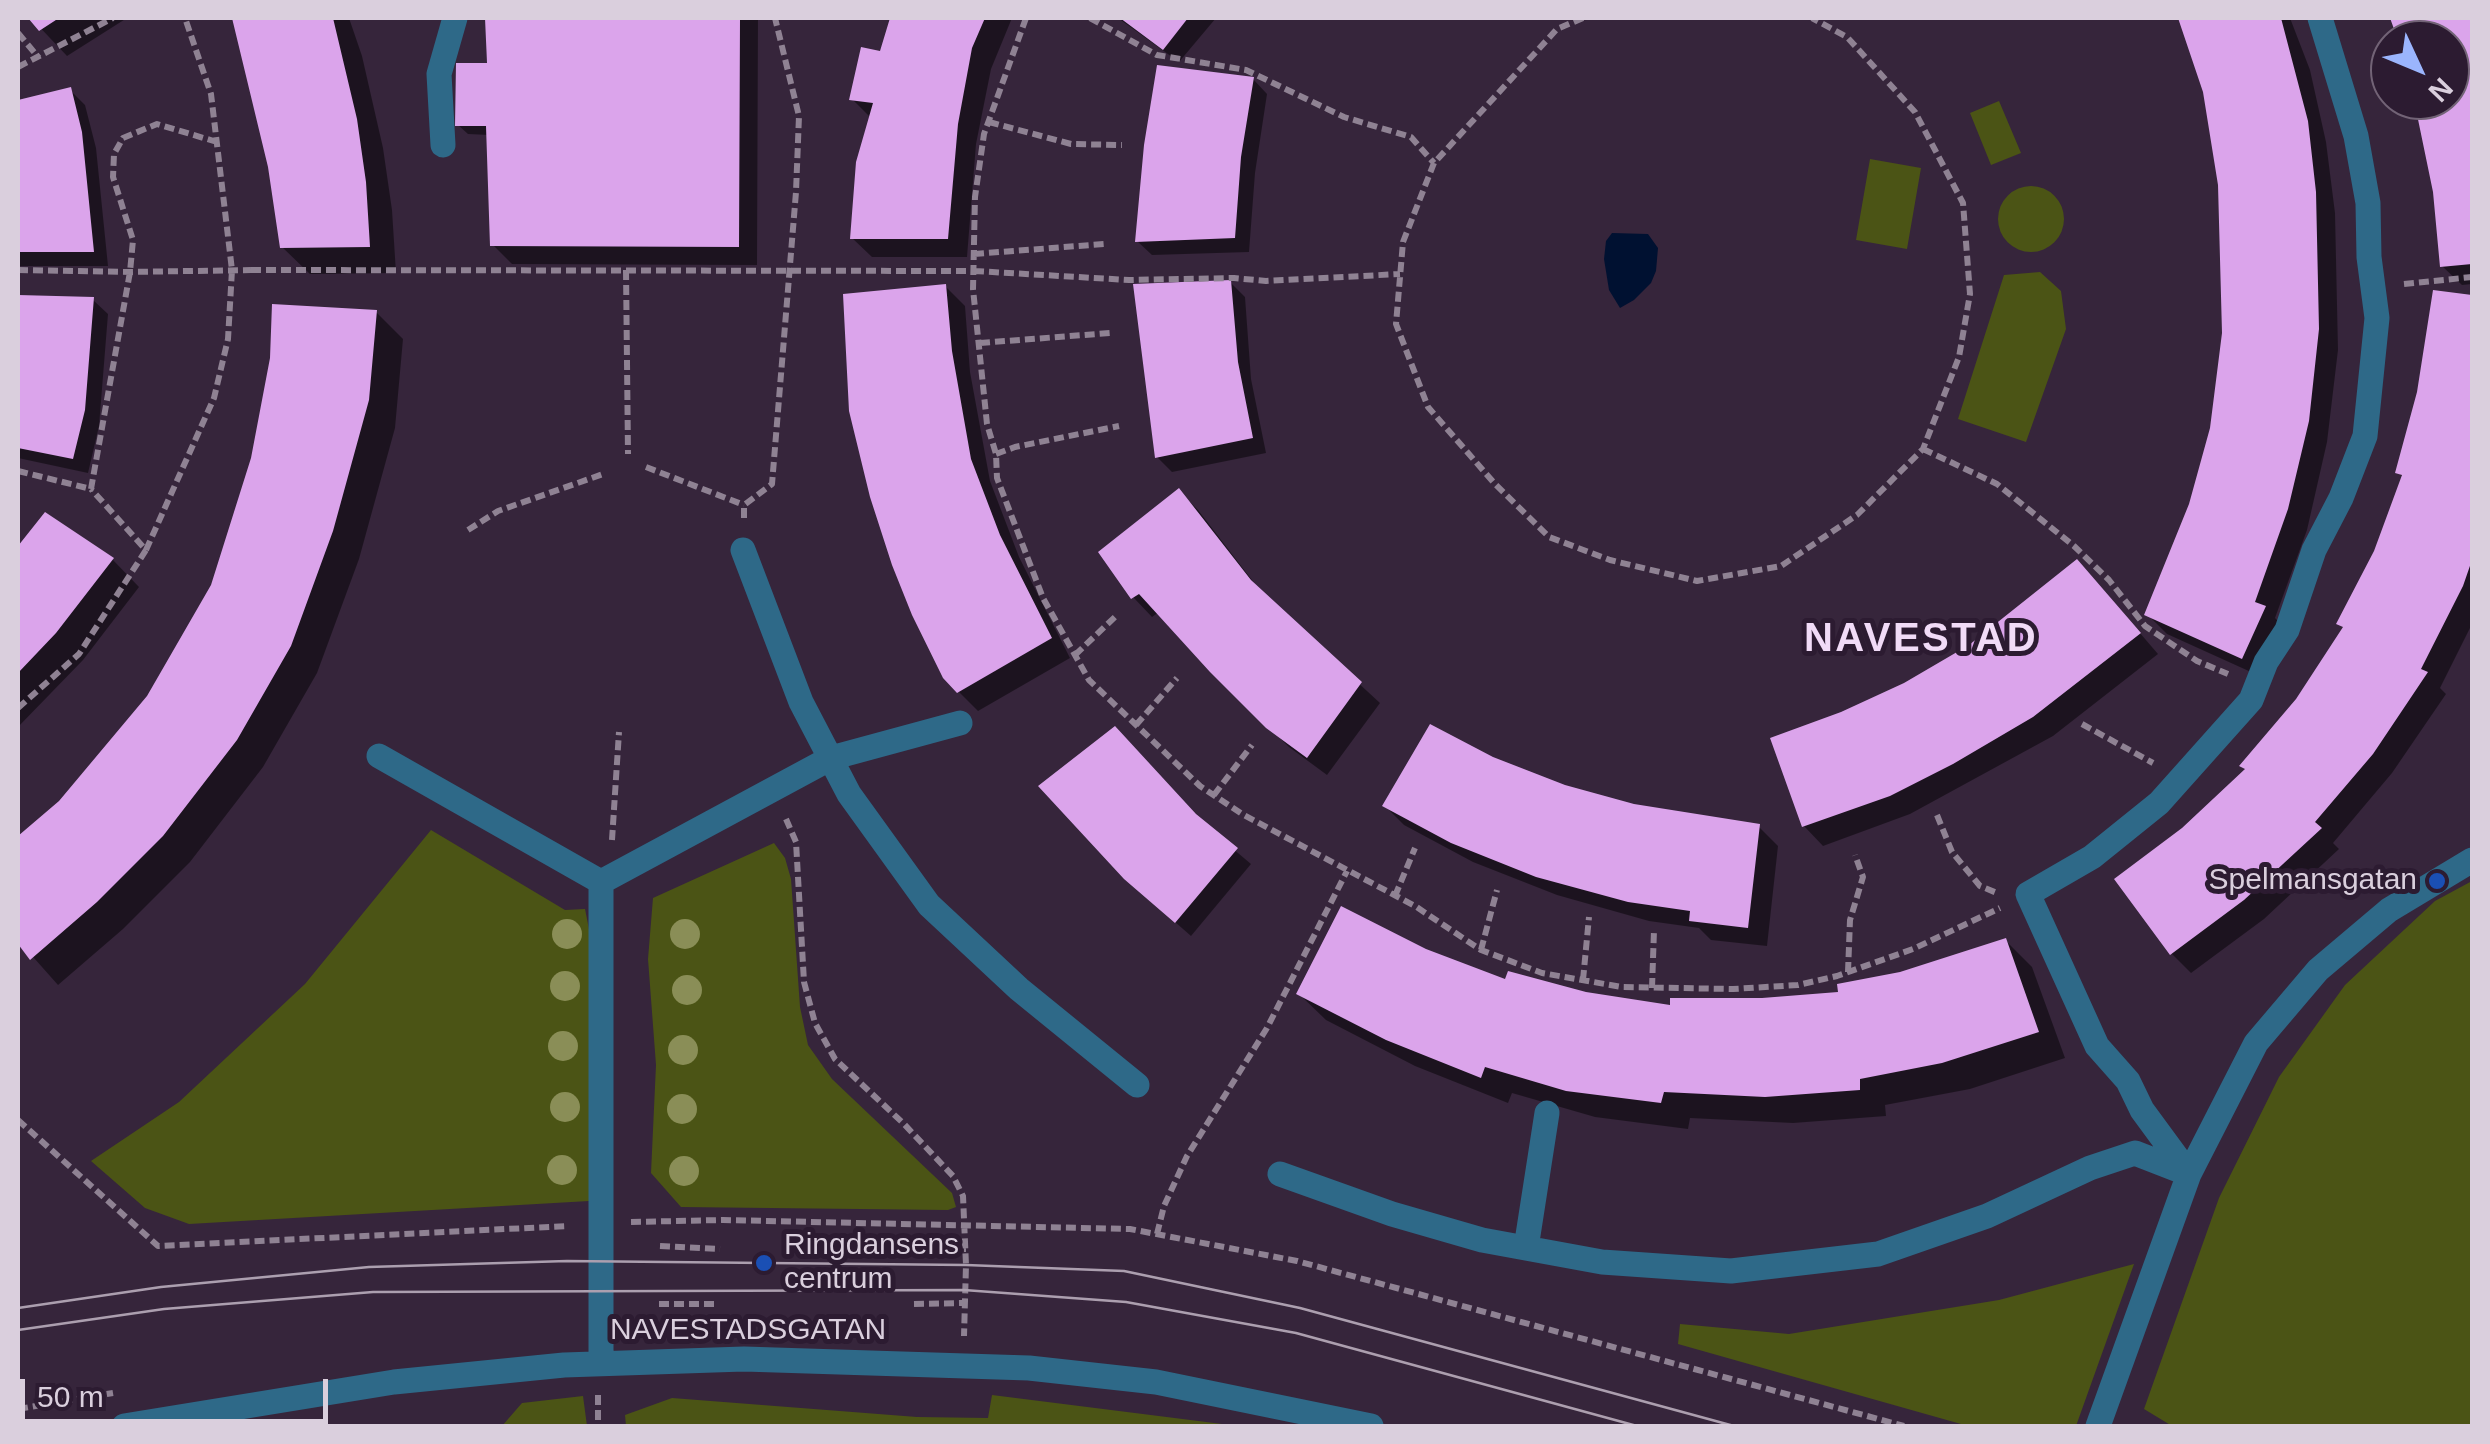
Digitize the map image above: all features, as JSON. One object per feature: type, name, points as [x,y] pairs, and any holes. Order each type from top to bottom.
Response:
[{"type":"street","points":[[443,145],[439,74],[455,18]]},
{"type":"street","points":[[2190,1174],[2142,1110],[2128,1081],[2096,1046],[2028,894],[2092,857],[2160,803],[2250,700],[2266,662],[2287,630],[2314,550],[2341,498],[2364,436],[2378,318],[2369,257],[2368,204],[2356,136],[2320,18]]},
{"type":"street","points":[[743,550],[801,702],[850,794],[930,905],[1019,989],[1137,1084]]},
{"type":"street","points":[[601,882],[831,758],[960,723]]},
{"type":"street","points":[[379,756],[601,882]]},
{"type":"street","points":[[2098,1426],[2190,1174],[2256,1043],[2318,970],[2388,910],[2472,860]]},
{"type":"street","points":[[600,1364],[601,882]]},
{"type":"street","points":[[1526,1248],[1547,1113]]},
{"type":"street","points":[[1280,1174],[1392,1214],[1482,1240],[1602,1262],[1730,1272],[1878,1254],[1987,1216],[2090,1168],[2135,1153],[2190,1174]]},
{"type":"street","name":"NAVESTADSGATAN","points":[[124,1426],[394,1382],[600,1364],[744,1358],[1029,1368],[1156,1382],[1371,1426]]},
{"type":"path","points":[[18,67],[113,18]]},
{"type":"path","points":[[18,708],[79,654],[146,550],[214,398],[228,340],[232,270],[211,94],[185,18]]},
{"type":"path","points":[[744,505],[772,484],[796,192],[799,116],[775,18]]},
{"type":"path","points":[[1026,18],[984,134],[975,197],[974,271],[987,424],[998,478],[1026,558],[1088,680],[1200,786],[1242,814],[1395,896],[1481,950],[1542,972],[1622,987],[1798,985],[1913,949],[2028,894]]},
{"type":"path","points":[[1090,18],[1157,55],[1246,70],[1344,117],[1410,137],[1434,163]]},
{"type":"path","points":[[1583,18],[1558,29],[1434,163],[1402,242],[1396,324],[1428,407],[1495,484],[1549,537],[1610,560],[1697,582],[1781,566],[1857,515],[1923,449],[1959,357],[1970,294],[1963,204],[1915,112],[1847,37],[1812,18]]},
{"type":"path","points":[[18,33],[39,58]]},
{"type":"path","points":[[989,122],[1070,144],[1122,145]]},
{"type":"path","points":[[91,490],[130,272],[132,240],[113,177],[114,154],[123,138],[157,124],[217,142]]},
{"type":"path","points":[[974,254],[1104,244]]},
{"type":"path","points":[[18,270],[974,271],[1129,280],[1266,280],[1400,274]]},
{"type":"path","points":[[626,270],[628,454]]},
{"type":"path","points":[[2373,287],[2472,277]]},
{"type":"path","points":[[980,343],[1110,333]]},
{"type":"path","points":[[996,454],[1119,426]]},
{"type":"path","points":[[1923,449],[1996,484],[2109,580],[2145,626],[2198,660],[2257,686]]},
{"type":"path","points":[[646,468],[744,505]]},
{"type":"path","points":[[18,471],[91,490],[146,550]]},
{"type":"path","points":[[468,530],[498,511],[606,473]]},
{"type":"path","points":[[743,550],[744,505]]},
{"type":"path","points":[[1075,655],[1117,614]]},
{"type":"path","points":[[1136,725],[1177,678]]},
{"type":"path","points":[[2082,724],[2181,778]]},
{"type":"path","points":[[601,882],[615,829],[618,732]]},
{"type":"path","points":[[1214,796],[1252,745]]},
{"type":"path","points":[[773,790],[796,842],[804,982],[815,1023],[835,1059],[952,1176],[962,1196],[965,1224]]},
{"type":"path","points":[[1937,816],[1952,852],[1980,886],[1999,894],[2028,894]]},
{"type":"path","points":[[1395,896],[1416,848]]},
{"type":"path","points":[[1848,972],[1850,920],[1863,876],[1855,855]]},
{"type":"path","points":[[1158,1234],[1164,1206],[1187,1156],[1267,1028],[1347,871]]},
{"type":"path","points":[[1481,950],[1498,890]]},
{"type":"path","points":[[1583,980],[1589,918]]},
{"type":"path","points":[[1652,988],[1654,930]]},
{"type":"path","points":[[18,1120],[158,1246],[603,1222],[1130,1229],[1297,1261],[1904,1426]]},
{"type":"path","points":[[660,1246],[720,1249]]},
{"type":"path","points":[[919,1249],[966,1248]]},
{"type":"path","points":[[659,1304],[718,1304]]},
{"type":"path","points":[[914,1304],[964,1304]]},
{"type":"green space","points":[[1999,101],[2021,153],[1991,165],[1970,113]]},
{"type":"green space","points":[[1870,159],[1921,168],[1907,249],[1856,240]]},
{"type":"green space","points":[[2031,186],[2055,195],[2064,219],[2055,243],[2031,252],[2007,243],[1998,219],[2007,195]]},
{"type":"green space","points":[[2040,272],[2061,291],[2066,329],[2026,442],[1958,419],[2004,275]]},
{"type":"green space","points":[[431,830],[565,910],[585,909],[591,939],[589,1201],[189,1224],[145,1208],[91,1161],[179,1102],[305,984]]},
{"type":"green space","points":[[774,843],[785,858],[791,879],[800,1007],[808,1045],[832,1079],[952,1193],[956,1207],[948,1210],[681,1207],[651,1173],[656,1065],[648,959],[653,898]]},
{"type":"green space","points":[[2472,881],[2472,1426],[2172,1426],[2144,1409],[2219,1198],[2279,1077],[2345,985],[2435,901]]},
{"type":"green space","points":[[2134,1264],[2076,1426],[1968,1426],[1678,1344],[1680,1324],[1789,1334],[1999,1300]]},
{"type":"green space","points":[[992,1395],[1238,1426],[626,1426],[625,1415],[672,1398],[917,1417],[988,1418]]},
{"type":"green space","points":[[583,1396],[587,1426],[502,1426],[522,1403]]},
{"type":"water","points":[[1612,233],[1648,234],[1658,248],[1651,283],[1620,308],[1609,290],[1604,259],[1606,241]]},
{"type":"building","points":[[28,18],[59,18],[39,31]]},
{"type":"building","points":[[232,18],[333,18],[357,119],[370,247],[280,248],[268,167]]},
{"type":"building","points":[[485,18],[740,18],[739,247],[490,246],[486,126],[455,126],[456,63],[487,63]]},
{"type":"building","points":[[890,18],[985,18],[972,48],[958,124],[948,239],[850,239],[856,162],[873,103],[849,100],[861,47],[880,51]]},
{"type":"building","points":[[1120,18],[1188,18],[1163,50]]},
{"type":"building","points":[[2178,18],[2281,18],[2308,121],[2316,192],[2319,329],[2309,421],[2288,509],[2255,602],[2266,606],[2242,659],[2144,615],[2189,504],[2210,428],[2222,333],[2218,185],[2203,92]]},
{"type":"building","points":[[2472,18],[2472,264],[2440,267],[2433,192],[2418,120],[2470,120],[2470,20],[2391,20]]},
{"type":"building","points":[[1157,65],[1254,77],[1241,157],[1235,238],[1135,242],[1144,145]]},
{"type":"building","points":[[71,87],[82,132],[94,252],[18,252],[18,100]]},
{"type":"building","points":[[1231,280],[1238,362],[1253,438],[1155,458],[1133,284]]},
{"type":"building","points":[[946,284],[952,351],[971,459],[1000,535],[1052,638],[957,693],[943,678],[912,615],[870,497],[849,411],[843,294]]},
{"type":"building","points":[[2433,290],[2472,295],[2472,560],[2463,586],[2421,669],[2428,672],[2373,754],[2315,822],[2322,828],[2244,900],[2170,955],[2114,879],[2182,828],[2245,769],[2239,766],[2296,699],[2343,627],[2336,624],[2374,551],[2402,475],[2395,473],[2417,392]]},
{"type":"building","points":[[18,295],[94,297],[85,410],[73,459],[18,448]]},
{"type":"building","points":[[272,304],[377,310],[369,400],[333,531],[291,646],[237,740],[163,836],[97,902],[30,960],[18,944],[18,836],[59,801],[147,696],[211,585],[251,458],[270,358]]},
{"type":"building","points":[[1179,488],[1251,580],[1362,682],[1307,758],[1266,728],[1139,594],[1131,599],[1098,552]]},
{"type":"building","points":[[45,512],[114,558],[56,633],[18,673],[18,546]]},
{"type":"building","points":[[2077,559],[2141,633],[2033,717],[1953,764],[1890,796],[1802,827],[1770,738],[1904,683],[1969,645]]},
{"type":"building","points":[[1430,724],[1493,757],[1565,785],[1634,804],[1760,824],[1748,928],[1689,921],[1690,911],[1628,902],[1536,877],[1451,843],[1382,806]]},
{"type":"building","points":[[1115,726],[1196,814],[1238,848],[1175,923],[1124,879],[1038,786]]},
{"type":"building","points":[[1341,906],[1426,949],[1505,979],[1508,971],[1586,992],[1670,1005],[1670,998],[1762,998],[1838,992],[1837,984],[1900,972],[2006,938],[2039,1032],[1942,1063],[1860,1079],[1860,1090],[1765,1097],[1664,1092],[1661,1103],[1566,1091],[1485,1067],[1481,1078],[1386,1040],[1296,994]]},
{"type":"tram line","points":[[18,1308],[161,1287],[369,1267],[567,1261],[966,1265],[1124,1271],[1300,1308],[1734,1426]]},
{"type":"tram line","points":[[18,1330],[164,1309],[373,1292],[964,1290],[1126,1302],[1296,1333],[1637,1426]]},
{"type":"place","name":"Spelmansgatan","points":[[2437,881]]},
{"type":"place","name":"Ringdansens centrum","points":[[764,1263]]},
{"type":"district","name":"NAVESTAD","points":[[1921,640]]}]
